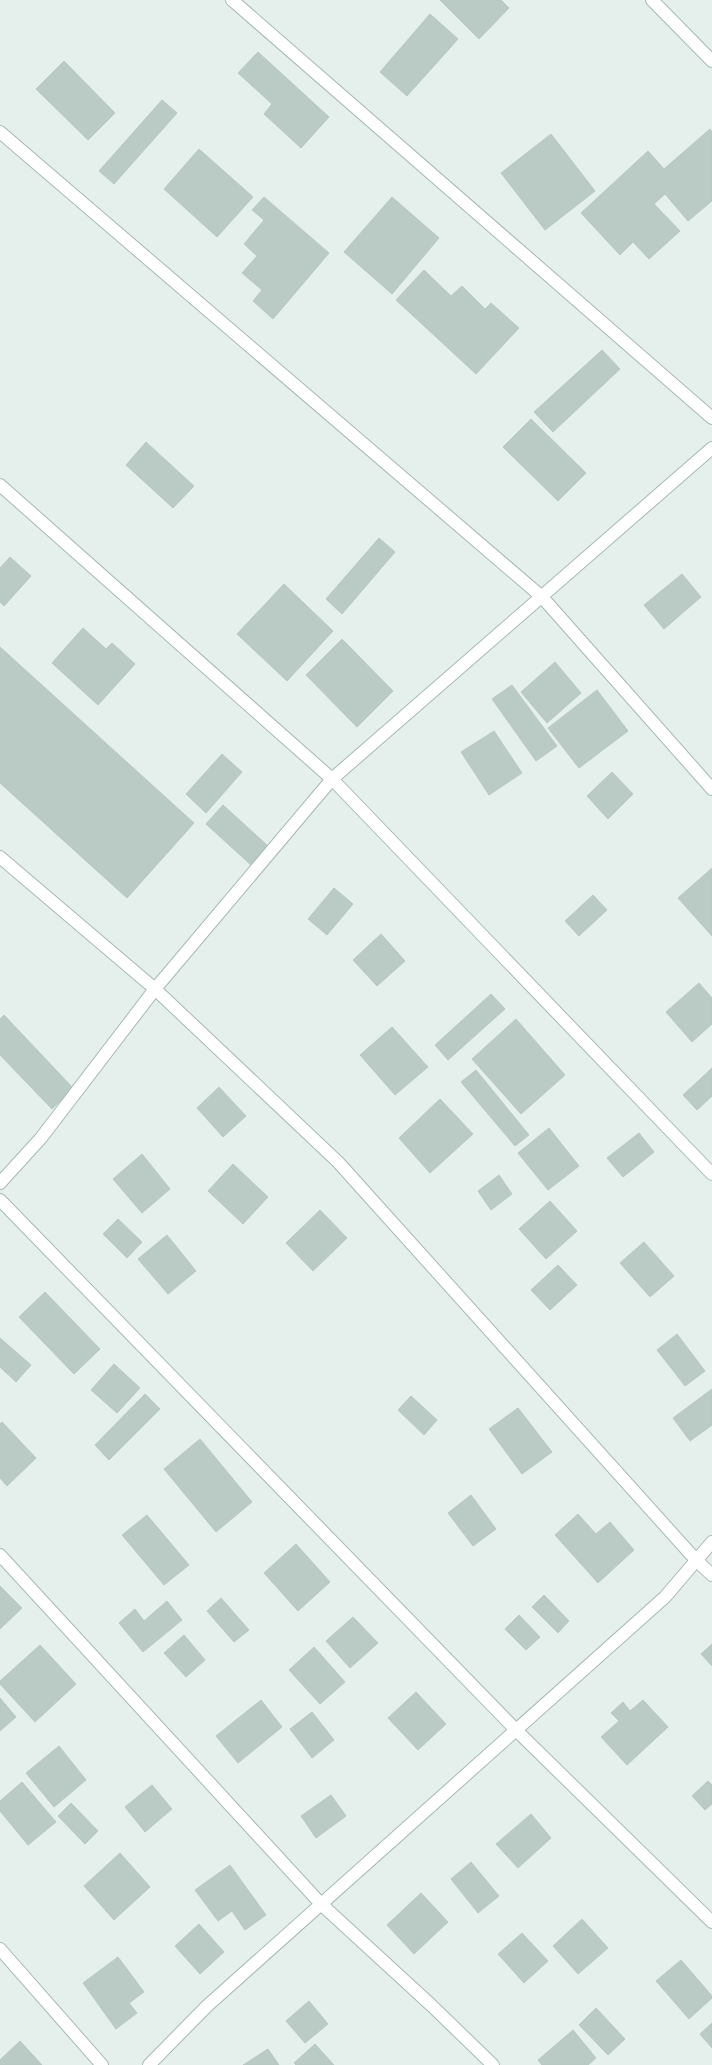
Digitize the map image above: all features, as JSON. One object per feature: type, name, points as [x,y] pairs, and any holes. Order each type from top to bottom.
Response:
[{"type":"street","points":[[232,0],[712,418]]},
{"type":"street","points":[[652,0],[712,61]]},
{"type":"street","points":[[0,132],[542,597],[712,789]]},
{"type":"street","points":[[0,1183],[41,1138],[155,990],[332,779],[712,448]]},
{"type":"street","points":[[0,485],[332,779],[712,1174]]},
{"type":"street","points":[[0,857],[155,990],[338,1162],[696,1560],[712,1575]]},
{"type":"street","points":[[0,1200],[516,1730],[712,1922]]},
{"type":"street","points":[[149,2065],[207,2006],[665,1597],[712,1542]]},
{"type":"street","points":[[0,1555],[321,1904],[431,2005],[493,2065]]},
{"type":"street","points":[[0,1949],[102,2065]]},
{"type":"building","points":[[440,0],[501,0],[509,8],[479,39]]},
{"type":"building","points":[[430,14],[458,39],[407,96],[380,72]]},
{"type":"building","points":[[258,52],[329,117],[301,148],[264,114],[272,104],[238,73]]},
{"type":"building","points":[[64,61],[115,113],[88,140],[36,89]]},
{"type":"building","points":[[162,100],[177,113],[114,184],[99,171]]},
{"type":"building","points":[[710,129],[712,132],[712,201],[688,221],[665,194],[654,204],[680,231],[649,259],[633,242],[620,255],[581,213],[648,151],[664,169]]},
{"type":"building","points":[[551,134],[595,191],[545,230],[501,173]]},
{"type":"building","points":[[199,149],[253,197],[217,237],[164,189]]},
{"type":"building","points":[[264,197],[329,253],[273,319],[253,301],[262,290],[242,273],[257,256],[244,244],[264,220],[252,210]]},
{"type":"building","points":[[392,197],[439,238],[392,294],[344,252]]},
{"type":"building","points":[[424,270],[451,296],[462,286],[485,309],[491,303],[519,328],[476,374],[396,300]]},
{"type":"building","points":[[602,350],[620,369],[553,432],[534,412]]},
{"type":"building","points":[[531,419],[586,473],[558,501],[503,447]]},
{"type":"building","points":[[146,442],[194,486],[173,508],[126,465]]},
{"type":"building","points":[[379,538],[395,552],[342,614],[326,599]]},
{"type":"building","points":[[10,557],[31,576],[4,606],[0,602],[0,568]]},
{"type":"building","points":[[682,574],[701,597],[664,629],[644,605]]},
{"type":"building","points":[[284,584],[333,631],[287,681],[237,634]]},
{"type":"building","points":[[83,628],[106,649],[112,643],[135,664],[98,705],[52,663]]},
{"type":"building","points":[[342,639],[393,691],[357,727],[306,675]]},
{"type":"building","points":[[0,647],[194,823],[127,898],[0,783]]},
{"type":"building","points":[[555,662],[581,693],[547,723],[521,692]]},
{"type":"building","points":[[512,685],[557,746],[536,761],[492,699]]},
{"type":"building","points":[[597,690],[628,731],[579,768],[548,728]]},
{"type":"building","points":[[494,731],[522,773],[489,795],[461,752]]},
{"type":"building","points":[[222,754],[242,772],[206,813],[186,794]]},
{"type":"building","points":[[612,772],[633,794],[608,819],[587,796]]},
{"type":"building","points":[[223,805],[268,846],[251,865],[206,824]]},
{"type":"building","points":[[712,868],[712,936],[678,898]]},
{"type":"building","points":[[334,888],[353,904],[327,935],[308,919]]},
{"type":"building","points":[[593,895],[607,910],[579,936],[565,921]]},
{"type":"building","points":[[381,934],[405,961],[377,986],[353,960]]},
{"type":"building","points":[[699,983],[712,998],[712,1024],[692,1042],[666,1012]]},
{"type":"building","points":[[491,994],[505,1009],[448,1060],[435,1045]]},
{"type":"building","points":[[4,1015],[73,1088],[52,1109],[0,1055],[0,1019]]},
{"type":"building","points":[[516,1019],[565,1075],[521,1114],[472,1059]]},
{"type":"building","points":[[392,1027],[428,1067],[395,1095],[360,1055]]},
{"type":"building","points":[[712,1068],[712,1096],[697,1110],[683,1095]]},
{"type":"building","points":[[476,1070],[529,1135],[515,1146],[461,1082]]},
{"type":"building","points":[[219,1087],[246,1116],[223,1137],[197,1108]]},
{"type":"building","points":[[440,1099],[473,1134],[430,1173],[399,1138]]},
{"type":"building","points":[[549,1128],[579,1166],[548,1190],[518,1153]]},
{"type":"building","points":[[639,1133],[654,1152],[623,1177],[607,1158]]},
{"type":"building","points":[[142,1154],[170,1189],[142,1213],[113,1179]]},
{"type":"building","points":[[233,1164],[268,1197],[243,1224],[208,1191]]},
{"type":"building","points":[[499,1175],[512,1194],[491,1210],[478,1191]]},
{"type":"building","points":[[550,1201],[577,1231],[546,1259],[519,1229]]},
{"type":"building","points":[[320,1210],[347,1238],[313,1271],[286,1243]]},
{"type":"building","points":[[118,1219],[142,1242],[127,1258],[103,1234]]},
{"type":"building","points":[[167,1235],[196,1271],[168,1294],[138,1259]]},
{"type":"building","points":[[644,1242],[674,1276],[650,1297],[620,1263]]},
{"type":"building","points":[[558,1265],[577,1285],[550,1310],[531,1290]]},
{"type":"building","points":[[45,1292],[100,1349],[74,1374],[19,1317]]},
{"type":"building","points":[[677,1334],[705,1371],[685,1386],[657,1350]]},
{"type":"building","points":[[0,1338],[31,1365],[16,1382],[0,1367]]},
{"type":"building","points":[[114,1364],[140,1388],[117,1413],[91,1390]]},
{"type":"building","points":[[712,1389],[712,1425],[690,1441],[673,1418]]},
{"type":"building","points":[[145,1394],[160,1409],[109,1460],[95,1445]]},
{"type":"building","points":[[411,1396],[437,1420],[424,1435],[398,1410]]},
{"type":"building","points":[[518,1408],[552,1452],[522,1474],[489,1429]]},
{"type":"building","points":[[2,1422],[36,1458],[7,1486],[0,1478],[0,1424]]},
{"type":"building","points":[[200,1439],[252,1502],[216,1532],[164,1469]]},
{"type":"building","points":[[471,1495],[496,1529],[473,1546],[448,1513]]},
{"type":"building","points":[[578,1514],[596,1534],[610,1522],[634,1550],[598,1583],[555,1535]]},
{"type":"building","points":[[147,1515],[189,1565],[164,1585],[122,1535]]},
{"type":"building","points":[[296,1544],[330,1582],[298,1611],[264,1573]]},
{"type":"building","points":[[0,1586],[22,1608],[0,1629]]},
{"type":"building","points":[[544,1595],[569,1621],[558,1633],[532,1607]]},
{"type":"building","points":[[221,1598],[249,1630],[234,1642],[207,1611]]},
{"type":"building","points":[[167,1601],[182,1620],[143,1652],[119,1623],[135,1609],[144,1621]]},
{"type":"building","points":[[519,1615],[540,1637],[526,1650],[505,1629]]},
{"type":"building","points":[[353,1617],[378,1643],[350,1668],[326,1641]]},
{"type":"building","points":[[184,1635],[205,1660],[186,1677],[164,1653]]},
{"type":"building","points":[[712,1644],[712,1666],[701,1654]]},
{"type":"building","points":[[40,1645],[76,1684],[35,1722],[0,1684],[0,1681]]},
{"type":"building","points":[[314,1647],[345,1682],[320,1704],[289,1670]]},
{"type":"building","points":[[416,1692],[446,1724],[418,1750],[388,1718]]},
{"type":"building","points":[[0,1698],[16,1717],[0,1731]]},
{"type":"building","points":[[261,1700],[282,1727],[238,1763],[216,1736]]},
{"type":"building","points":[[643,1700],[668,1727],[627,1765],[601,1737],[619,1721],[611,1713],[623,1702],[630,1711]]},
{"type":"building","points":[[312,1712],[334,1740],[312,1758],[290,1729]]},
{"type":"building","points":[[59,1746],[86,1780],[54,1807],[26,1773]]},
{"type":"building","points":[[708,1781],[712,1785],[712,1804],[705,1810],[692,1796]]},
{"type":"building","points":[[22,1782],[56,1822],[28,1845],[0,1811],[0,1801]]},
{"type":"building","points":[[152,1785],[172,1809],[145,1832],[125,1807]]},
{"type":"building","points":[[331,1795],[346,1816],[316,1838],[301,1816]]},
{"type":"building","points":[[71,1803],[98,1831],[85,1844],[58,1816]]},
{"type":"building","points":[[531,1814],[551,1838],[518,1868],[496,1844]]},
{"type":"building","points":[[120,1853],[150,1887],[114,1920],[84,1886]]},
{"type":"building","points":[[471,1862],[499,1896],[478,1913],[451,1879]]},
{"type":"building","points":[[230,1865],[266,1915],[245,1930],[232,1911],[218,1921],[195,1890]]},
{"type":"building","points":[[421,1893],[448,1922],[414,1954],[387,1925]]},
{"type":"building","points":[[582,1919],[608,1948],[578,1974],[553,1946]]},
{"type":"building","points":[[199,1924],[224,1952],[200,1974],[175,1946]]},
{"type":"building","points":[[522,1933],[548,1961],[524,1983],[498,1954]]},
{"type":"building","points":[[118,1957],[144,1992],[129,2003],[137,2013],[116,2029],[83,1983]]},
{"type":"building","points":[[681,1960],[712,1996],[712,1998],[689,2019],[656,1981]]},
{"type":"building","points":[[309,2001],[328,2024],[305,2043],[286,2021]]},
{"type":"building","points":[[596,2008],[625,2039],[608,2055],[579,2025]]},
{"type":"building","points":[[712,2023],[712,2048],[700,2034]]},
{"type":"building","points":[[573,2030],[596,2058],[588,2065],[542,2065],[538,2060]]},
{"type":"building","points":[[20,2041],[42,2065],[0,2065],[0,2060]]},
{"type":"building","points":[[315,2044],[334,2065],[296,2065],[294,2063]]},
{"type":"building","points":[[268,2049],[279,2065],[243,2065]]}]
